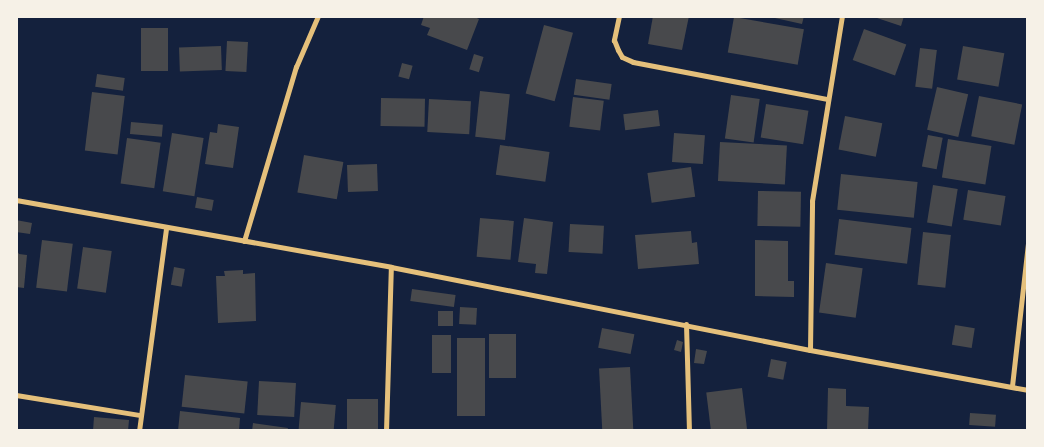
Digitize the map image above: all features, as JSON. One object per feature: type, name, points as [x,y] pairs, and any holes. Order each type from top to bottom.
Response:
[{"type":"street","points":[[244,241],[296,67],[318,16]]},
{"type":"street","points":[[619,16],[614,40],[622,57],[633,62],[827,99]]},
{"type":"street","points":[[810,350],[812,201],[827,99],[842,16]]},
{"type":"street","points":[[16,200],[391,267],[810,350],[1028,390]]},
{"type":"street","points":[[139,431],[166,228]]},
{"type":"street","points":[[1012,386],[1028,244]]},
{"type":"street","points":[[386,431],[391,267]]},
{"type":"street","points":[[686,324],[688,431]]},
{"type":"street","points":[[16,395],[140,415]]},
{"type":"building","points":[[424,16],[472,16],[479,19],[467,50],[427,35],[430,28],[421,25]]},
{"type":"building","points":[[653,16],[689,16],[682,50],[648,44]]},
{"type":"building","points":[[766,16],[804,16],[802,24]]},
{"type":"building","points":[[871,16],[904,16],[901,26]]},
{"type":"building","points":[[734,17],[804,29],[798,65],[728,52]]},
{"type":"building","points":[[544,25],[573,33],[555,101],[526,94]]},
{"type":"building","points":[[141,28],[168,28],[168,71],[141,71]]},
{"type":"building","points":[[864,29],[906,44],[895,75],[853,60]]},
{"type":"building","points":[[227,41],[248,42],[246,72],[225,71]]},
{"type":"building","points":[[221,46],[222,70],[180,71],[179,47]]},
{"type":"building","points":[[963,46],[1004,53],[998,87],[957,79]]},
{"type":"building","points":[[920,48],[937,50],[932,89],[915,87]]},
{"type":"building","points":[[474,54],[484,57],[479,72],[469,69]]},
{"type":"building","points":[[402,63],[413,66],[409,79],[398,77]]},
{"type":"building","points":[[97,74],[125,78],[123,91],[95,87]]},
{"type":"building","points":[[576,79],[612,84],[609,100],[574,95]]},
{"type":"building","points":[[937,87],[968,94],[958,137],[927,130]]},
{"type":"building","points":[[480,91],[510,94],[505,140],[475,137]]},
{"type":"building","points":[[92,92],[125,96],[118,155],[85,151]]},
{"type":"building","points":[[731,95],[760,99],[754,143],[725,139]]},
{"type":"building","points":[[979,96],[1022,104],[1014,145],[971,136]]},
{"type":"building","points":[[573,97],[604,101],[600,131],[569,127]]},
{"type":"building","points":[[381,98],[425,99],[425,127],[381,126]]},
{"type":"building","points":[[429,99],[471,101],[469,134],[427,132]]},
{"type":"building","points":[[766,104],[808,111],[803,144],[761,138]]},
{"type":"building","points":[[658,110],[660,126],[625,130],[623,114]]},
{"type":"building","points":[[845,116],[882,123],[876,157],[839,149]]},
{"type":"building","points":[[131,122],[163,125],[162,137],[130,134]]},
{"type":"building","points":[[218,124],[239,127],[233,168],[205,164],[210,132],[217,133]]},
{"type":"building","points":[[172,133],[204,138],[194,196],[163,191]]},
{"type":"building","points":[[674,133],[705,135],[703,164],[672,162]]},
{"type":"building","points":[[928,135],[943,138],[937,169],[922,166]]},
{"type":"building","points":[[127,138],[161,143],[154,188],[121,184]]},
{"type":"building","points":[[948,139],[991,146],[985,184],[942,178]]},
{"type":"building","points":[[720,142],[787,146],[785,184],[718,181]]},
{"type":"building","points":[[500,145],[550,152],[545,182],[496,175]]},
{"type":"building","points":[[304,155],[343,162],[337,199],[297,192]]},
{"type":"building","points":[[377,164],[378,191],[348,192],[347,165]]},
{"type":"building","points":[[691,167],[695,197],[652,203],[647,173]]},
{"type":"building","points":[[841,174],[918,182],[914,218],[837,210]]},
{"type":"building","points":[[933,185],[958,189],[952,226],[927,223]]},
{"type":"building","points":[[968,190],[1006,196],[1001,226],[963,220]]},
{"type":"building","points":[[758,191],[801,192],[800,227],[757,226]]},
{"type":"building","points":[[197,197],[214,200],[212,211],[195,208]]},
{"type":"building","points":[[480,218],[514,221],[510,260],[477,257]]},
{"type":"building","points":[[524,218],[553,222],[547,274],[535,273],[536,264],[518,262]]},
{"type":"building","points":[[839,219],[911,228],[907,264],[835,255]]},
{"type":"building","points":[[16,220],[32,223],[30,234],[16,232]]},
{"type":"building","points":[[570,224],[604,226],[602,254],[569,252]]},
{"type":"building","points":[[691,231],[692,243],[697,242],[699,264],[638,269],[635,235]]},
{"type":"building","points":[[923,232],[951,235],[945,288],[917,285]]},
{"type":"building","points":[[42,240],[73,244],[67,291],[36,288]]},
{"type":"building","points":[[755,240],[788,241],[788,281],[794,281],[794,297],[755,296]]},
{"type":"building","points":[[83,247],[112,251],[106,293],[77,289]]},
{"type":"building","points":[[16,249],[19,254],[27,255],[24,288],[16,287]]},
{"type":"building","points":[[826,263],[863,268],[856,318],[819,313]]},
{"type":"building","points":[[174,267],[185,269],[182,287],[171,285]]},
{"type":"building","points":[[243,270],[243,274],[255,273],[256,321],[218,323],[216,276],[225,276],[224,271]]},
{"type":"building","points":[[412,289],[456,295],[454,307],[410,301]]},
{"type":"building","points":[[460,307],[477,308],[476,325],[459,324]]},
{"type":"building","points":[[438,311],[453,311],[453,326],[438,326]]},
{"type":"building","points":[[955,325],[975,328],[972,348],[952,345]]},
{"type":"building","points":[[602,328],[634,334],[631,354],[598,348]]},
{"type":"building","points":[[489,334],[516,334],[516,378],[489,378]]},
{"type":"building","points":[[432,335],[451,335],[451,373],[432,373]]},
{"type":"building","points":[[457,338],[485,338],[485,416],[457,416]]},
{"type":"building","points":[[677,340],[683,342],[681,352],[674,350]]},
{"type":"building","points":[[696,349],[707,351],[704,364],[694,363]]},
{"type":"building","points":[[771,359],[787,362],[783,380],[768,377]]},
{"type":"building","points":[[630,367],[633,429],[602,431],[599,369]]},
{"type":"building","points":[[185,375],[248,382],[244,413],[182,407]]},
{"type":"building","points":[[259,381],[296,383],[294,417],[257,415]]},
{"type":"building","points":[[742,388],[747,431],[711,431],[706,392]]},
{"type":"building","points":[[828,388],[846,389],[846,406],[869,407],[868,431],[827,431]]},
{"type":"building","points":[[347,399],[378,399],[378,431],[347,431]]},
{"type":"building","points":[[301,402],[336,405],[334,431],[298,431]]},
{"type":"building","points":[[180,411],[240,418],[239,431],[178,431]]},
{"type":"building","points":[[970,413],[996,415],[995,427],[969,425]]},
{"type":"building","points":[[94,417],[129,420],[128,431],[93,431]]},
{"type":"building","points":[[253,423],[288,428],[287,431],[252,431]]}]
